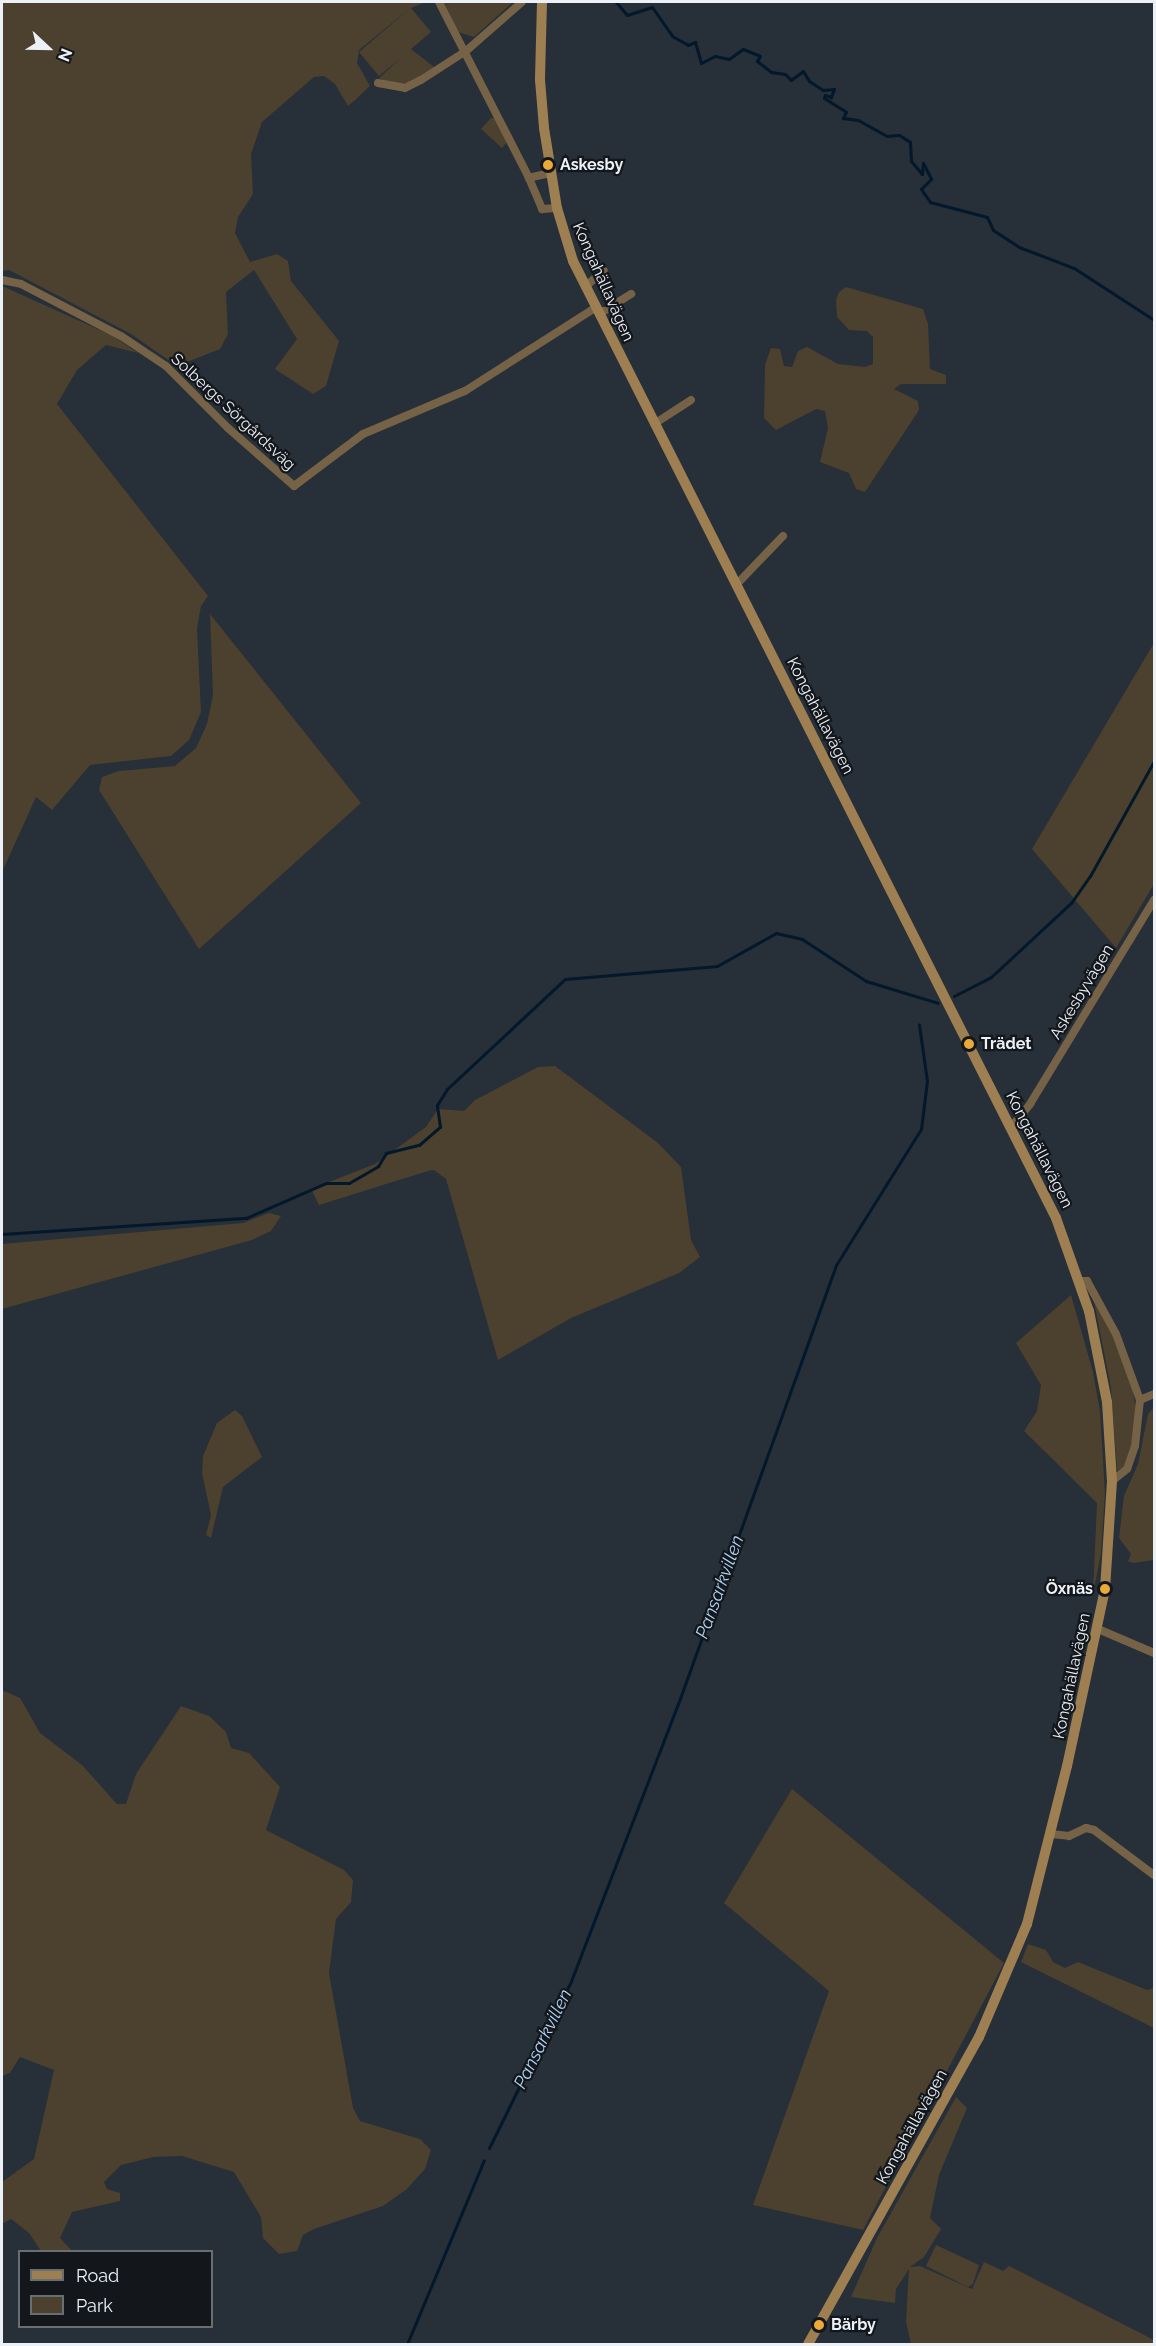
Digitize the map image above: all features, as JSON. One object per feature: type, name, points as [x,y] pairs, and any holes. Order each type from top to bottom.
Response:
[{"type":"street","points":[[439,2],[466,51],[542,208],[556,208]]},
{"type":"street","points":[[378,83],[405,88],[466,51],[522,2]]},
{"type":"street","name":"Kongahällavägen","points":[[542,2],[540,80],[550,173],[556,208],[585,287],[1053,1211],[1081,1281],[1104,1383],[1112,1481],[1108,1557],[1098,1629],[1051,1834],[1024,1932],[990,2015],[808,2344]]},
{"type":"street","points":[[529,178],[550,173]]},
{"type":"street","points":[[585,287],[604,270]]},
{"type":"street","name":"Solbergs Sörgårdsväg","points":[[2,280],[21,284],[121,336],[166,366],[228,428],[294,486],[363,434],[474,386],[597,311]]},
{"type":"street","points":[[597,311],[631,294]]},
{"type":"street","points":[[654,424],[691,400]]},
{"type":"street","points":[[736,585],[783,536]]},
{"type":"street","name":"Askesbyvägen","points":[[1011,1127],[1030,1104],[1155,900]]},
{"type":"street","points":[[1081,1281],[1087,1281],[1116,1334],[1140,1400],[1135,1446],[1127,1469],[1112,1481]]},
{"type":"street","points":[[1140,1400],[1155,1394]]},
{"type":"street","points":[[1098,1629],[1155,1653]]},
{"type":"street","points":[[1051,1834],[1069,1836],[1086,1828],[1094,1830],[1155,1875]]},
{"type":"green space","points":[[2,2],[426,2],[411,8],[431,32],[411,49],[434,67],[412,83],[392,84],[379,78],[401,58],[379,76],[359,52],[409,9],[359,50],[357,63],[370,86],[355,100],[348,106],[335,84],[324,76],[314,77],[262,122],[251,154],[253,194],[238,217],[235,233],[250,262],[277,254],[288,261],[291,281],[339,341],[326,386],[313,394],[275,369],[297,339],[254,270],[226,292],[228,334],[220,349],[177,366],[131,334],[9,270],[2,271]]},
{"type":"green space","points":[[444,2],[513,2],[474,37],[458,32]]},
{"type":"green space","points":[[491,118],[495,118],[508,141],[502,148],[481,129]]},
{"type":"green space","points":[[2,286],[113,336],[138,353],[106,345],[77,370],[57,404],[208,596],[201,606],[197,628],[201,712],[189,740],[171,756],[90,765],[52,810],[36,797],[2,872]]},
{"type":"green space","points":[[846,287],[923,309],[928,324],[930,369],[946,375],[946,384],[901,384],[894,389],[918,401],[919,410],[865,492],[856,489],[849,473],[820,462],[828,428],[825,411],[816,409],[776,430],[764,418],[765,365],[771,348],[780,349],[784,366],[792,367],[798,351],[807,347],[838,364],[865,367],[873,364],[873,337],[867,331],[849,330],[837,317],[836,300],[839,292]]},
{"type":"green space","points":[[210,614],[361,803],[199,949],[99,790],[102,777],[119,771],[175,766],[196,748],[207,724],[213,695]]},
{"type":"green space","points":[[1154,643],[1154,884],[1116,948],[1032,849]]},
{"type":"green space","points":[[555,1066],[658,1143],[681,1167],[691,1240],[700,1257],[679,1273],[571,1318],[498,1360],[446,1179],[434,1170],[428,1171],[319,1205],[311,1189],[375,1164],[426,1127],[438,1109],[464,1111],[475,1100],[538,1067]]},
{"type":"green space","points":[[269,1213],[281,1216],[271,1231],[252,1240],[2,1309],[2,1244],[243,1223]]},
{"type":"green space","points":[[1071,1295],[1093,1372],[1100,1411],[1105,1493],[1101,1554],[1093,1593],[1097,1503],[1024,1431],[1037,1411],[1041,1385],[1016,1343]]},
{"type":"green space","points":[[1093,1296],[1114,1336],[1133,1390],[1136,1412],[1132,1450],[1123,1468],[1117,1471],[1111,1388]]},
{"type":"green space","points":[[1154,1407],[1154,1560],[1133,1563],[1128,1561],[1131,1554],[1119,1538],[1124,1496],[1138,1464],[1148,1414]]},
{"type":"green space","points":[[235,1410],[242,1416],[262,1457],[223,1487],[211,1538],[206,1535],[211,1515],[202,1473],[203,1456],[217,1423]]},
{"type":"green space","points":[[2,1690],[20,1698],[40,1733],[82,1765],[117,1804],[126,1804],[136,1774],[181,1706],[209,1716],[226,1732],[231,1748],[249,1753],[280,1787],[266,1830],[344,1870],[353,1880],[351,1902],[336,1919],[329,1973],[353,2108],[360,2121],[420,2139],[431,2150],[425,2169],[407,2189],[383,2206],[314,2229],[303,2235],[297,2251],[279,2254],[263,2238],[261,2217],[234,2172],[182,2156],[153,2157],[121,2165],[104,2182],[107,2189],[120,2193],[120,2201],[72,2212],[60,2238],[71,2250],[40,2250],[29,2233],[11,2219],[2,2224],[2,2182],[34,2159],[54,2070],[20,2057],[10,2073],[2,2076]]},
{"type":"green space","points":[[792,1789],[1004,1963],[863,2230],[753,2205],[829,1991],[724,1903]]},
{"type":"green space","points":[[1028,1944],[1046,1950],[1053,1962],[1065,1968],[1078,1962],[1147,1990],[1154,1988],[1154,2028],[1021,1962]]},
{"type":"green space","points":[[956,2097],[967,2108],[939,2175],[930,2218],[941,2229],[924,2257],[910,2267],[920,2266],[972,2289],[984,2262],[1003,2271],[1009,2266],[1154,2340],[1154,2344],[911,2344],[906,2322],[909,2269],[896,2289],[895,2303],[851,2297],[877,2238]]},
{"type":"green space","points":[[936,2245],[979,2265],[973,2284],[968,2287],[926,2266]]},
{"type":"waterway","points":[[616,2],[627,15],[652,7],[672,36],[688,45],[695,42],[701,63],[715,56],[729,59],[743,49],[760,56],[757,61],[771,72],[785,74],[791,80],[803,71],[809,81],[823,90],[834,89],[831,97],[825,95],[824,98],[846,112],[843,118],[858,120],[887,136],[899,135],[910,142],[911,161],[922,174],[923,163],[931,179],[921,189],[930,202],[987,217],[993,230],[1019,247],[1074,268],[1154,320]]},
{"type":"waterway","points":[[954,996],[991,977],[1071,903],[1090,876],[1154,761]]},
{"type":"waterway","points":[[2,1234],[246,1218],[326,1183],[349,1183],[378,1166],[386,1153],[419,1145],[440,1127],[437,1105],[447,1089],[565,979],[717,966],[776,933],[802,939],[866,981],[938,1003]]},
{"type":"waterway","name":"Pansarkvillen","points":[[489,2148],[571,1981],[678,1704],[836,1265],[921,1129],[927,1081],[919,1025]]},
{"type":"waterway","name":"Pansarkvillen","points":[[407,2344],[484,2160]]},
{"type":"place","name":"Askesby","points":[[548,165]]},
{"type":"place","name":"Trädet","points":[[969,1044]]},
{"type":"place","name":"Öxnäs","points":[[1105,1589]]},
{"type":"place","name":"Bärby","points":[[819,2325]]}]
